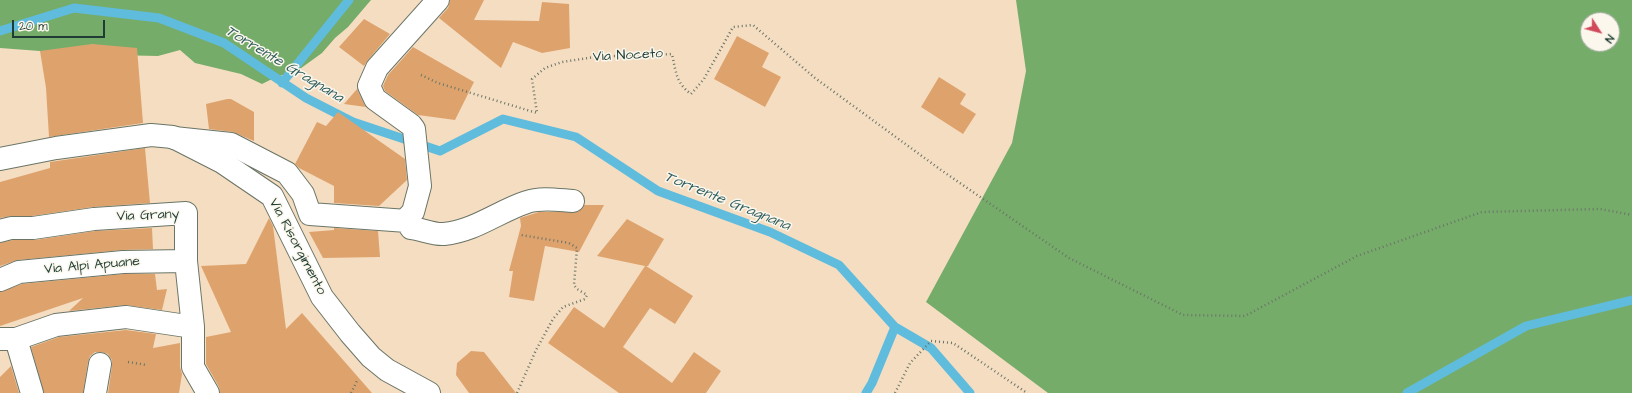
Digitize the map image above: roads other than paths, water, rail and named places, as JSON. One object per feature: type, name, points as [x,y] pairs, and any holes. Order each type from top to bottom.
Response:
[{"type":"street","points":[[406,221],[413,212],[420,186],[414,129],[411,125],[374,99],[369,86],[377,68],[438,0]]},
{"type":"street","name":"Via Risorgimento","points":[[0,159],[56,148],[151,135],[173,138],[222,162],[272,196],[322,296],[350,333],[371,357],[387,370],[429,393]]},
{"type":"street","points":[[173,138],[231,144],[287,173],[303,194],[310,214],[406,221]]},
{"type":"street","points":[[406,221],[411,228],[444,234],[477,226],[498,214],[528,202],[548,199],[573,201]]},
{"type":"street","name":"Via Grany","points":[[0,231],[11,228],[34,228],[94,218],[186,213],[186,261],[193,327],[193,367],[208,393]]},
{"type":"street","name":"Via Alpi Apuane","points":[[0,280],[19,272],[27,271],[123,262],[186,261]]},
{"type":"street","points":[[32,393],[8,339],[56,325],[126,317],[193,327]]},
{"type":"street","points":[[95,393],[100,364]]},
{"type":"waterway","points":[[282,83],[349,0]]},
{"type":"waterway","name":"Torrente Gragnana","points":[[0,31],[74,8],[159,18],[224,43],[306,98],[353,122],[440,151],[503,119],[576,137],[658,191],[770,232],[839,265],[895,327],[872,383],[866,393]]},
{"type":"waterway","points":[[1407,393],[1526,326],[1632,300]]},
{"type":"waterway","points":[[895,327],[931,348],[970,393]]}]
